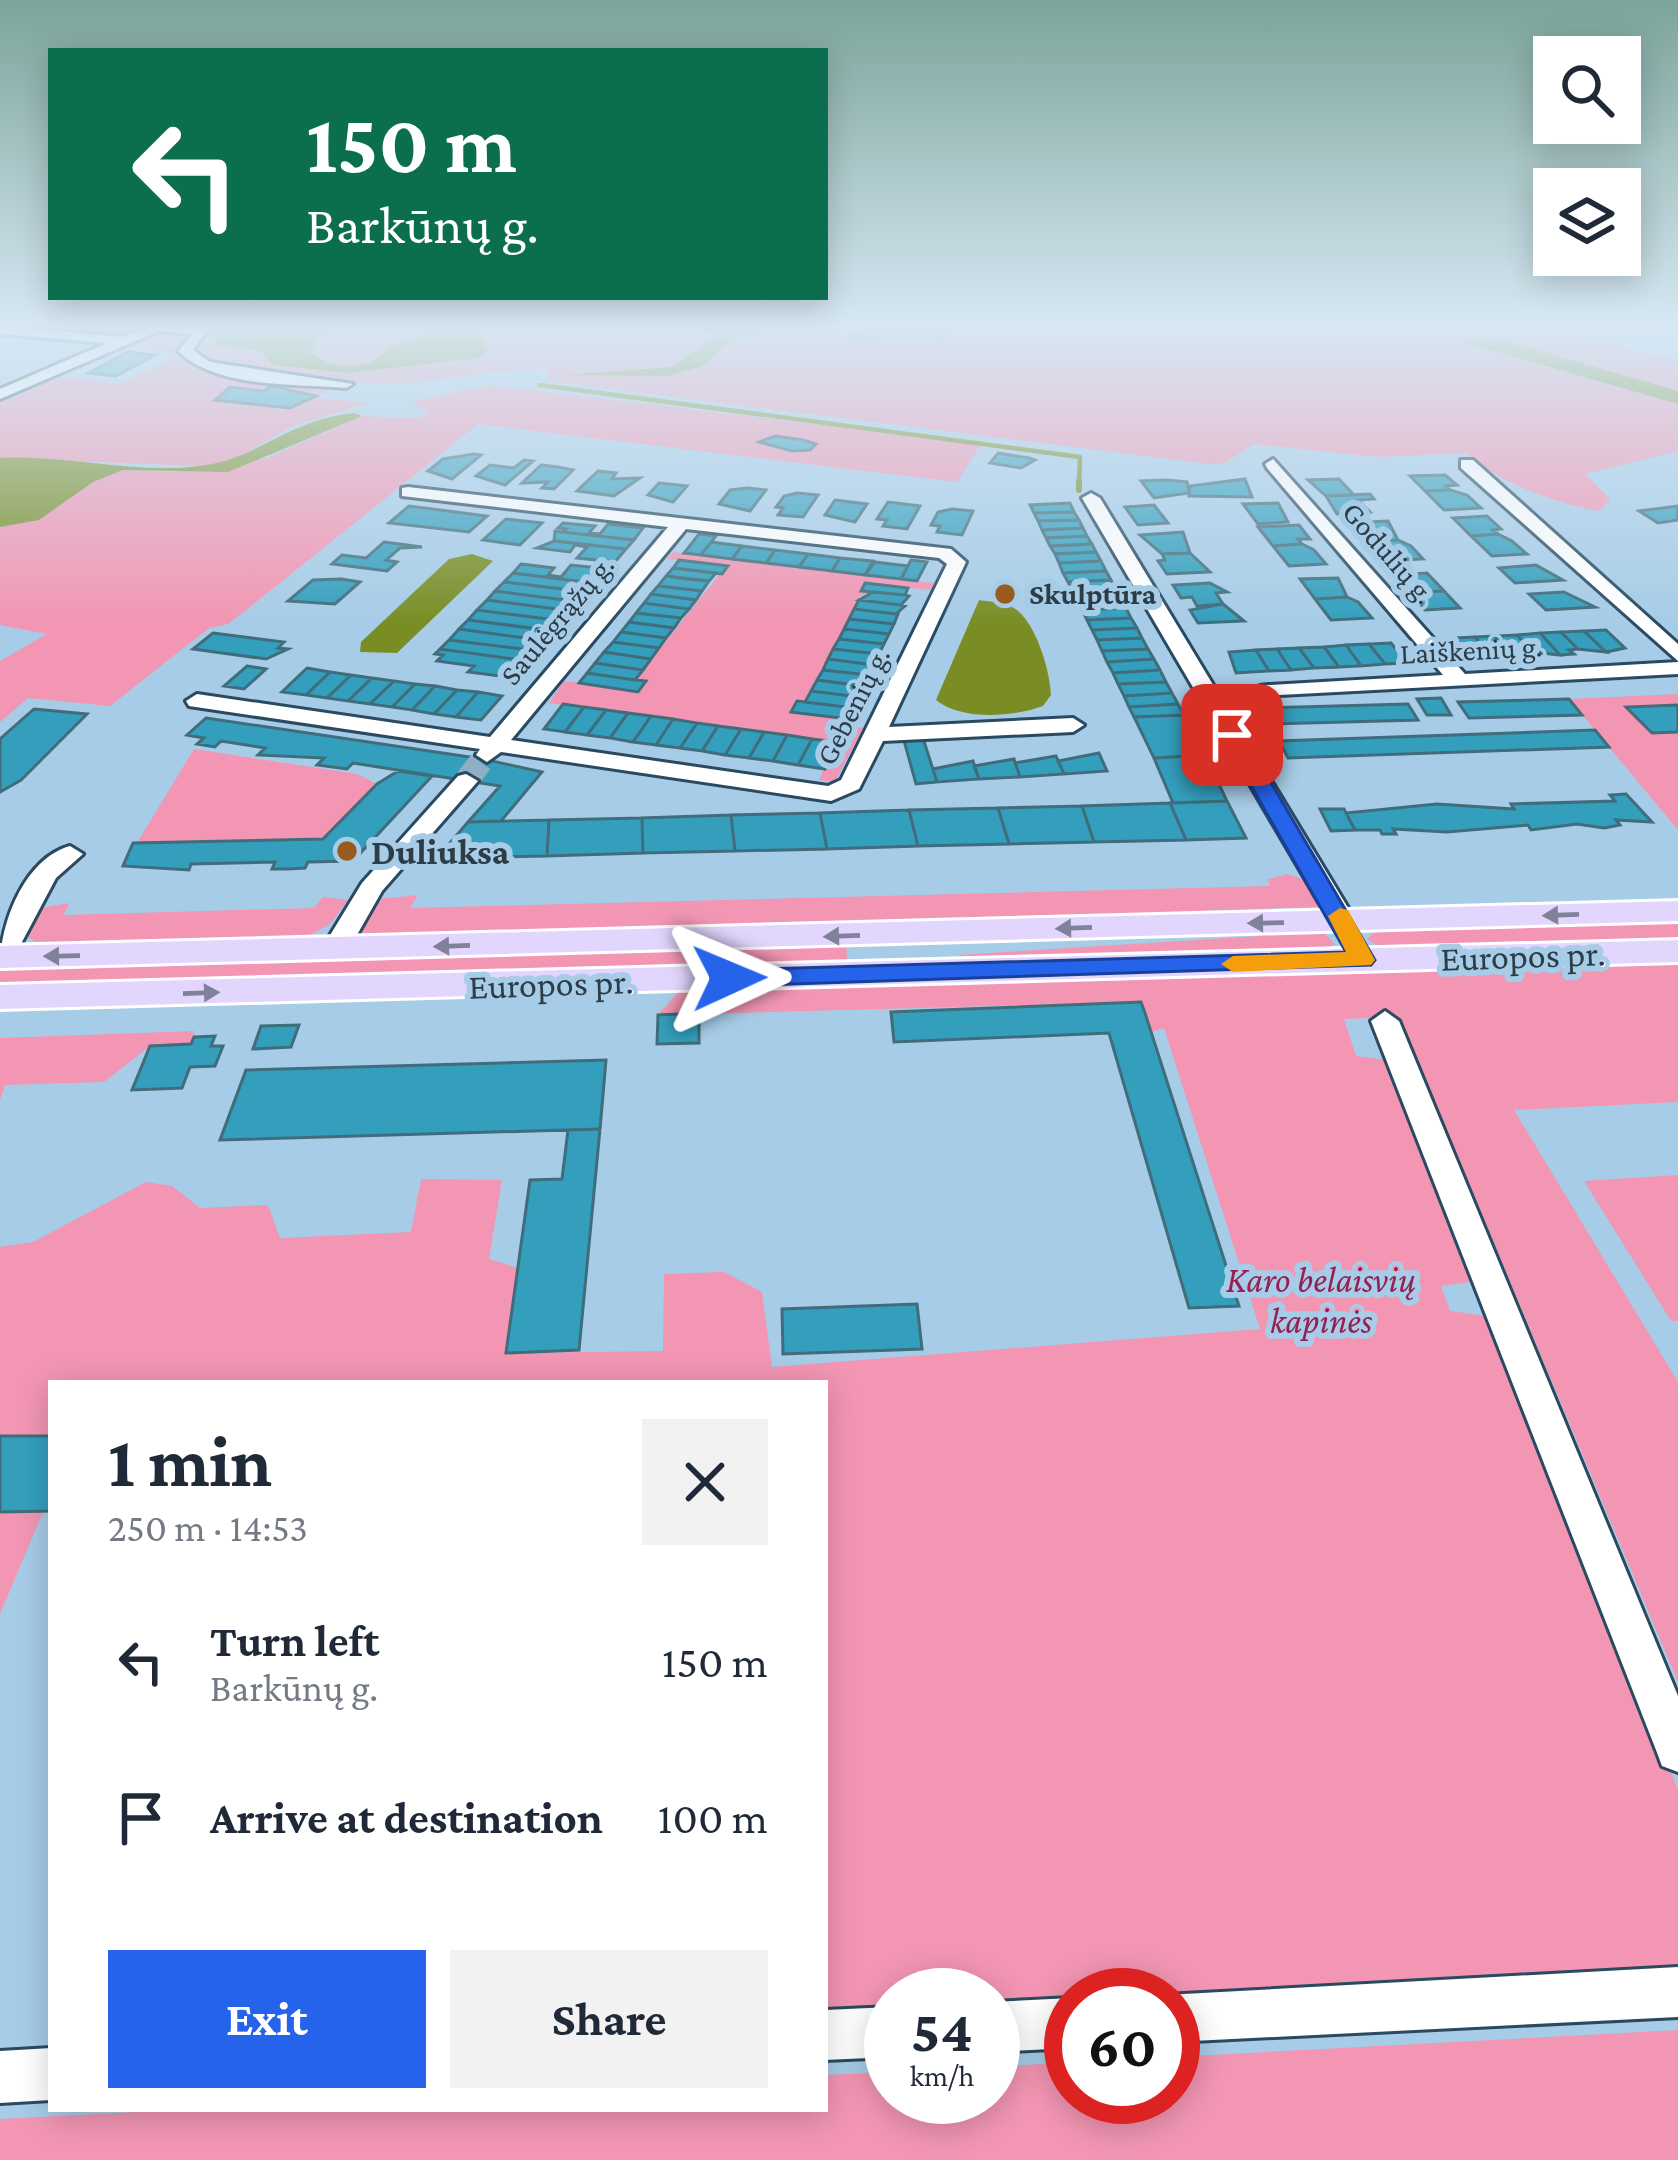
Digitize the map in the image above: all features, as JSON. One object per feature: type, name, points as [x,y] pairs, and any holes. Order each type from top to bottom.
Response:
[{"type":"main road","name":"Europos pr.","points":[[0,957],[1678,911]]},
{"type":"main road","points":[[1343,921],[1363,960]]},
{"type":"main road","points":[[930,973],[928,955],[958,932]]},
{"type":"main road","name":"Europos pr.","points":[[0,997],[1678,950]]},
{"type":"street","name":"Godulių g.","points":[[1273,464],[1460,681]]},
{"type":"street","points":[[1467,464],[1678,655]]},
{"type":"street","name":"Gebenių g.","points":[[197,700],[489,752],[831,794],[850,784],[955,557],[407,492]]},
{"type":"street","points":[[1091,498],[1343,921]]},
{"type":"street","name":"Saulėgrąžų g.","points":[[489,752],[680,523]]},
{"type":"street","name":"Laiškenių g.","points":[[1268,691],[1678,668]]},
{"type":"street","points":[[874,735],[1073,725]]},
{"type":"street","points":[[335,950],[371,888],[466,781]]},
{"type":"street","points":[[0,957],[45,874],[70,854]]},
{"type":"street","points":[[1385,1022],[1678,1750]]},
{"type":"street","points":[[1200,2017],[1678,1992]]},
{"type":"street","points":[[828,2035],[864,2033]]},
{"type":"street","points":[[0,2077],[48,2074]]},
{"type":"green space","points":[[0,423],[304,423],[234,460],[199,466],[0,458]]},
{"type":"green space","points":[[347,423],[805,423],[981,444],[957,482],[478,424],[228,624],[209,628],[110,706],[28,698],[0,722],[0,661],[47,634],[0,625],[0,527],[39,520],[93,482],[123,470],[172,472],[264,459]]},
{"type":"green space","points":[[880,423],[1678,423],[1678,451],[1585,474],[1610,499],[1599,511],[1528,490],[1494,474],[1466,453],[1377,457],[1254,444],[1225,463]]},
{"type":"green space","points":[[673,552],[934,583],[930,590],[865,583],[871,596],[861,595],[805,702],[792,712],[848,719],[845,726],[863,728],[835,782],[819,780],[836,742],[549,703],[564,681],[638,691],[645,682],[635,680],[726,566],[667,559]]},
{"type":"green space","points":[[1678,694],[1678,830],[1569,699]]},
{"type":"green space","points":[[194,749],[357,774],[377,784],[323,839],[137,843]]},
{"type":"green space","points":[[1288,874],[1311,882],[1320,898],[1317,907],[381,939],[364,935],[361,929],[379,899],[418,895],[410,908],[1270,886],[1268,879]]},
{"type":"green space","points":[[323,897],[348,900],[330,924],[305,938],[41,946],[28,937],[40,908],[69,903],[64,915],[314,908]]},
{"type":"green space","points":[[1678,922],[1678,941],[1383,949],[1367,939],[1376,931]]},
{"type":"green space","points":[[1323,932],[1335,944],[1321,952],[967,960],[958,955]]},
{"type":"green space","points":[[846,945],[848,965],[0,988],[0,968]]},
{"type":"green space","name":"Karo belaisvių kapinės","points":[[1678,963],[1678,1102],[1514,1110],[1678,1382],[1678,1682],[1399,1017],[1344,1019],[1356,1056],[1387,1060],[1477,1281],[1441,1286],[1450,1311],[1487,1316],[1678,1790],[1678,1965],[1200,1992],[1200,1968],[1044,1968],[1044,2000],[1020,2002],[1020,1968],[864,1968],[864,2010],[828,2012],[828,1380],[48,1380],[48,1436],[0,1436],[0,1247],[33,1242],[146,1182],[172,1186],[200,1208],[268,1205],[280,1238],[411,1232],[421,1179],[502,1180],[489,1259],[518,1268],[507,1353],[663,1351],[664,1274],[724,1272],[762,1292],[772,1367],[1260,1329],[1164,1028],[1151,1032],[1141,1002],[658,1015],[680,990]]},
{"type":"green space","points":[[194,1031],[191,1044],[150,1046],[104,1082],[5,1085],[0,1100],[0,1038]]},
{"type":"green space","points":[[1678,1175],[1678,1321],[1671,1321],[1584,1181]]},
{"type":"green space","points":[[0,1512],[43,1512],[0,1614]]},
{"type":"green space","points":[[1678,2030],[1678,2160],[0,2160],[0,2119],[136,2112],[828,2112],[828,2075],[864,2073],[864,2124],[1020,2124],[1020,2065],[1044,2064],[1044,2124],[1200,2124],[1200,2056]]},
{"type":"shaded area","points":[[311,423],[346,423],[228,472],[123,470],[93,482],[39,520],[0,527],[0,458],[181,468],[226,460]]},
{"type":"shaded area","points":[[472,554],[493,561],[397,653],[360,652],[361,642],[449,559]]},
{"type":"shaded area","points":[[979,600],[1014,608],[1025,618],[1041,650],[1050,685],[1051,695],[1043,706],[988,715],[959,711],[936,700]]},
{"type":"building","points":[[775,436],[816,444],[810,450],[792,451],[759,442]]},
{"type":"building","points":[[998,453],[1035,460],[1021,468],[990,463]]},
{"type":"building","points":[[481,455],[452,479],[428,471],[443,459]]},
{"type":"building","points":[[524,460],[533,461],[505,485],[476,476],[490,465],[514,468]]},
{"type":"building","points":[[541,465],[573,470],[554,489],[542,488],[548,482],[522,483]]},
{"type":"building","points":[[598,471],[616,473],[612,479],[640,478],[614,496],[577,491]]},
{"type":"building","points":[[1445,475],[1457,485],[1446,486],[1450,490],[1425,491],[1410,476]]},
{"type":"building","points":[[1245,479],[1252,497],[1189,496],[1190,486]]},
{"type":"building","points":[[1339,479],[1354,495],[1326,496],[1308,480]]},
{"type":"building","points":[[1141,481],[1187,482],[1189,493],[1154,498]]},
{"type":"building","points":[[659,483],[687,486],[673,502],[648,495]]},
{"type":"building","points":[[730,490],[766,490],[750,511],[719,504]]},
{"type":"building","points":[[1425,491],[1467,495],[1481,508],[1444,510]]},
{"type":"building","points":[[1370,494],[1374,499],[1358,500],[1370,512],[1337,514],[1326,496]]},
{"type":"building","points":[[818,495],[803,517],[778,515],[783,508],[776,507],[784,496]]},
{"type":"building","points":[[835,500],[867,504],[855,522],[825,515]]},
{"type":"building","points":[[888,502],[920,506],[907,529],[883,526],[887,520],[877,519]]},
{"type":"building","points":[[1070,503],[1074,512],[1034,513],[1030,505]]},
{"type":"building","points":[[1278,503],[1288,522],[1258,524],[1243,504]]},
{"type":"building","points":[[1154,505],[1168,523],[1138,525],[1125,507]]},
{"type":"building","points":[[409,506],[487,516],[469,532],[389,523]]},
{"type":"building","points":[[1678,506],[1678,520],[1658,523],[1639,511]]},
{"type":"building","points":[[973,511],[962,535],[937,532],[940,526],[931,525],[938,512]]},
{"type":"building","points":[[1074,512],[1079,520],[1038,521],[1034,513]]},
{"type":"building","points":[[1487,516],[1501,529],[1493,530],[1498,534],[1471,536],[1453,518]]},
{"type":"building","points":[[506,519],[542,523],[520,545],[483,540]]},
{"type":"building","points":[[1079,520],[1083,528],[1042,530],[1038,521]]},
{"type":"building","points":[[1388,521],[1398,540],[1372,542],[1347,523]]},
{"type":"building","points":[[563,523],[595,526],[589,533],[600,534],[608,524],[643,528],[634,540],[562,532],[566,529],[558,528]]},
{"type":"building","points":[[1299,525],[1310,539],[1273,546],[1258,527]]},
{"type":"building","points":[[1083,528],[1087,536],[1046,538],[1042,530]]},
{"type":"building","points":[[555,531],[634,540],[626,549],[554,541]]},
{"type":"building","points":[[1183,532],[1190,553],[1162,554],[1140,535]]},
{"type":"building","points":[[699,534],[716,536],[701,555],[684,553]]},
{"type":"building","points":[[1498,534],[1527,554],[1492,556],[1471,536]]},
{"type":"building","points":[[1087,536],[1092,544],[1050,546],[1046,538]]},
{"type":"building","points":[[1398,540],[1423,559],[1381,561],[1369,547],[1376,547],[1372,542]]},
{"type":"building","points":[[554,541],[626,549],[615,562],[577,558],[587,547],[575,545],[570,552],[537,548]]},
{"type":"building","points":[[384,542],[422,547],[400,548],[386,560],[397,562],[387,571],[332,564],[342,555],[366,558]]},
{"type":"building","points":[[711,542],[742,546],[732,559],[701,555]]},
{"type":"building","points":[[1092,544],[1096,552],[1055,554],[1050,546]]},
{"type":"building","points":[[1302,544],[1326,564],[1289,566],[1273,546]]},
{"type":"building","points":[[742,546],[775,550],[766,563],[732,559]]},
{"type":"building","points":[[775,550],[808,554],[799,567],[766,563]]},
{"type":"building","points":[[1096,552],[1101,561],[1059,563],[1055,554]]},
{"type":"building","points":[[1190,553],[1210,572],[1167,574],[1158,561],[1165,560],[1162,554]]},
{"type":"building","points":[[808,554],[840,558],[832,571],[799,567]]},
{"type":"building","points":[[840,558],[873,561],[865,575],[832,571]]},
{"type":"building","points":[[679,560],[728,566],[722,574],[673,568]]},
{"type":"building","points":[[911,560],[927,562],[917,581],[901,579]]},
{"type":"building","points":[[1101,561],[1106,571],[1063,573],[1059,563]]},
{"type":"building","points":[[875,562],[908,566],[901,579],[865,575]]},
{"type":"building","points":[[521,564],[554,568],[548,575],[561,577],[571,565],[610,569],[592,583],[513,573]]},
{"type":"building","points":[[1536,565],[1563,580],[1515,583],[1499,568]]},
{"type":"building","points":[[673,568],[716,573],[709,581],[666,576]]},
{"type":"building","points":[[1106,571],[1111,580],[1068,582],[1063,573]]},
{"type":"building","points":[[513,573],[596,583],[588,592],[504,582]]},
{"type":"building","points":[[1427,573],[1444,591],[1418,592],[1403,587],[1391,575]]},
{"type":"building","points":[[666,576],[709,581],[702,591],[658,586]]},
{"type":"building","points":[[1338,578],[1347,597],[1315,599],[1300,579]]},
{"type":"building","points":[[313,580],[360,582],[335,604],[288,601]]},
{"type":"building","points":[[1111,580],[1116,589],[1072,591],[1068,582]]},
{"type":"building","points":[[504,582],[588,592],[580,602],[495,591]]},
{"type":"building","points":[[865,583],[908,588],[905,595],[861,591]]},
{"type":"building","points":[[1210,583],[1227,592],[1216,593],[1223,604],[1197,606],[1192,597],[1181,598],[1173,585]]},
{"type":"building","points":[[658,586],[702,591],[696,600],[651,594]]},
{"type":"building","points":[[1116,589],[1121,598],[1077,600],[1072,591]]},
{"type":"building","points":[[495,591],[580,602],[572,611],[487,600]]},
{"type":"building","points":[[1444,591],[1460,608],[1425,610],[1414,598],[1423,597],[1418,592]]},
{"type":"building","points":[[873,592],[909,596],[901,605],[859,600]]},
{"type":"building","points":[[1564,592],[1595,607],[1546,610],[1529,594]]},
{"type":"building","points":[[651,594],[696,600],[689,609],[644,603]]},
{"type":"building","points":[[1347,597],[1372,618],[1331,620],[1315,599]]},
{"type":"building","points":[[1121,598],[1126,608],[1082,610],[1077,600]]},
{"type":"building","points":[[487,600],[572,611],[563,621],[477,610]]},
{"type":"building","points":[[859,600],[905,606],[896,614],[854,609]]},
{"type":"building","points":[[644,603],[689,609],[681,618],[636,613]]},
{"type":"building","points":[[1223,604],[1244,621],[1198,623],[1190,610]]},
{"type":"building","points":[[1126,608],[1131,618],[1087,620],[1082,610]]},
{"type":"building","points":[[854,609],[898,614],[894,624],[849,619]]},
{"type":"building","points":[[477,610],[563,621],[554,631],[468,620]]},
{"type":"building","points":[[636,613],[681,618],[674,628],[629,622]]},
{"type":"building","points":[[1131,618],[1137,628],[1092,630],[1087,620]]},
{"type":"building","points":[[849,619],[894,624],[889,634],[844,629]]},
{"type":"building","points":[[468,620],[554,631],[546,641],[459,629]]},
{"type":"building","points":[[629,622],[674,628],[666,638],[621,632]]},
{"type":"building","points":[[1137,628],[1142,638],[1097,640],[1092,630]]},
{"type":"building","points":[[459,629],[546,641],[538,651],[449,640]]},
{"type":"building","points":[[844,629],[889,634],[884,644],[839,639]]},
{"type":"building","points":[[1606,630],[1625,648],[1606,652],[1584,631]]},
{"type":"building","points":[[1584,631],[1606,652],[1578,649],[1561,632]]},
{"type":"building","points":[[621,632],[666,638],[659,648],[613,642]]},
{"type":"building","points":[[1561,632],[1578,649],[1569,650],[1574,654],[1560,655],[1540,633]]},
{"type":"building","points":[[213,633],[284,642],[278,648],[288,649],[266,659],[193,649]]},
{"type":"building","points":[[1540,633],[1560,655],[1533,652],[1517,635]]},
{"type":"building","points":[[1517,635],[1533,652],[1524,652],[1528,657],[1515,657],[1495,636]]},
{"type":"building","points":[[1495,636],[1515,657],[1492,656],[1475,637]]},
{"type":"building","points":[[1475,637],[1492,656],[1471,660],[1452,638]]},
{"type":"building","points":[[1142,638],[1148,649],[1102,651],[1097,640]]},
{"type":"building","points":[[839,639],[884,644],[879,654],[833,649]]},
{"type":"building","points":[[449,640],[538,651],[529,661],[440,649]]},
{"type":"building","points":[[613,642],[659,648],[651,659],[604,652]]},
{"type":"building","points":[[1391,643],[1408,663],[1385,664],[1369,644]]},
{"type":"building","points":[[1369,644],[1385,664],[1361,666],[1346,645]]},
{"type":"building","points":[[1346,645],[1361,666],[1339,667],[1324,647]]},
{"type":"building","points":[[1324,647],[1339,667],[1314,668],[1299,648]]},
{"type":"building","points":[[1299,648],[1314,668],[1291,670],[1277,649]]},
{"type":"building","points":[[440,649],[529,661],[515,678],[468,672],[474,666],[437,661],[443,655],[435,654]]},
{"type":"building","points":[[833,649],[879,654],[874,665],[828,659]]},
{"type":"building","points":[[1148,649],[1154,659],[1107,662],[1102,651]]},
{"type":"building","points":[[1277,649],[1291,670],[1269,671],[1256,650]]},
{"type":"building","points":[[1256,650],[1269,671],[1236,673],[1229,652]]},
{"type":"building","points":[[604,652],[651,659],[643,670],[595,663]]},
{"type":"building","points":[[828,659],[874,665],[869,675],[823,670]]},
{"type":"building","points":[[1154,659],[1160,670],[1113,673],[1107,662]]},
{"type":"building","points":[[595,663],[643,670],[635,680],[587,673]]},
{"type":"building","points":[[247,666],[266,669],[244,689],[224,686]]},
{"type":"building","points":[[307,668],[330,672],[306,695],[282,692]]},
{"type":"building","points":[[823,670],[869,675],[864,686],[817,680]]},
{"type":"building","points":[[1160,670],[1166,682],[1118,684],[1113,673]]},
{"type":"building","points":[[330,672],[351,675],[327,698],[306,695]]},
{"type":"building","points":[[587,673],[646,681],[638,692],[579,683]]},
{"type":"building","points":[[351,675],[372,678],[348,701],[327,698]]},
{"type":"building","points":[[372,678],[394,681],[370,704],[348,701]]},
{"type":"building","points":[[817,680],[864,686],[859,697],[811,691]]},
{"type":"building","points":[[394,681],[415,684],[392,707],[370,704]]},
{"type":"building","points":[[1166,682],[1172,693],[1124,696],[1118,684]]},
{"type":"building","points":[[415,684],[435,686],[412,710],[392,707]]},
{"type":"building","points":[[435,686],[457,690],[434,714],[412,710]]},
{"type":"building","points":[[457,690],[478,692],[456,717],[434,714]]},
{"type":"building","points":[[811,691],[859,697],[854,708],[805,702]]},
{"type":"building","points":[[478,692],[502,696],[481,720],[456,717]]},
{"type":"building","points":[[1172,693],[1178,704],[1129,707],[1124,696]]},
{"type":"building","points":[[1441,698],[1451,715],[1427,715],[1417,699]]},
{"type":"building","points":[[1569,699],[1582,715],[1469,718],[1458,702]]},
{"type":"building","points":[[797,701],[854,708],[848,719],[791,712]]},
{"type":"building","points":[[563,704],[584,707],[565,732],[544,729]]},
{"type":"building","points":[[1178,704],[1184,715],[1134,717],[1129,707]]},
{"type":"building","points":[[1408,704],[1418,720],[1270,724],[1262,708]]},
{"type":"building","points":[[1678,705],[1678,732],[1652,733],[1626,707]]},
{"type":"building","points":[[584,707],[606,710],[587,735],[565,732]]},
{"type":"building","points":[[34,709],[87,714],[21,780],[0,792],[0,739]]},
{"type":"building","points":[[606,710],[628,713],[610,738],[587,735]]},
{"type":"building","points":[[628,713],[651,716],[633,742],[610,738]]},
{"type":"building","points":[[1184,715],[1205,755],[1154,758],[1134,717]]},
{"type":"building","points":[[651,716],[673,719],[656,745],[633,742]]},
{"type":"building","points":[[206,718],[542,772],[501,821],[468,822],[500,786],[353,763],[347,769],[317,765],[324,758],[258,755],[265,748],[221,741],[215,747],[197,744],[204,738],[187,735]]},
{"type":"building","points":[[673,719],[697,723],[680,748],[656,745]]},
{"type":"building","points":[[697,723],[718,726],[702,751],[680,748]]},
{"type":"building","points":[[718,726],[741,729],[725,755],[702,751]]},
{"type":"building","points":[[741,729],[764,732],[749,758],[725,755]]},
{"type":"building","points":[[1595,730],[1609,747],[1288,758],[1279,741]]},
{"type":"building","points":[[764,732],[787,735],[773,761],[749,758]]},
{"type":"building","points":[[787,735],[812,739],[798,765],[773,761]]},
{"type":"building","points":[[922,735],[937,782],[916,784],[903,737]]},
{"type":"building","points":[[812,739],[838,742],[825,769],[798,765]]},
{"type":"building","points":[[1099,753],[1107,771],[1064,774],[1058,761]]},
{"type":"building","points":[[1205,755],[1227,801],[1173,803],[1154,758]]},
{"type":"building","points":[[1056,756],[1064,774],[1020,777],[1015,763]]},
{"type":"building","points":[[1014,759],[1020,777],[979,779],[974,766]]},
{"type":"building","points":[[973,761],[979,779],[937,782],[933,769]]},
{"type":"building","points":[[398,771],[432,776],[353,861],[308,862],[305,868],[288,869],[272,869],[275,862],[191,864],[189,870],[123,866],[133,843],[323,839],[377,784]]},
{"type":"building","points":[[1626,794],[1652,822],[1616,820],[1620,825],[1604,828],[1577,824],[1531,830],[1528,825],[1447,832],[1393,829],[1396,834],[1382,834],[1380,830],[1355,830],[1346,813],[1437,804],[1514,809],[1511,804],[1615,801],[1610,795]]},
{"type":"building","points":[[1227,801],[1246,838],[1186,840],[1170,803]]},
{"type":"building","points":[[1170,803],[1186,840],[1094,842],[1082,806]]},
{"type":"building","points":[[1082,806],[1094,842],[1009,844],[998,808]]},
{"type":"building","points":[[998,808],[1009,844],[918,846],[909,810]]},
{"type":"building","points":[[1320,809],[1344,809],[1355,830],[1331,831]]},
{"type":"building","points":[[909,810],[918,846],[827,849],[820,813]]},
{"type":"building","points":[[820,813],[827,849],[735,851],[731,815]]},
{"type":"building","points":[[731,815],[735,851],[643,853],[642,818]]},
{"type":"building","points":[[642,818],[643,853],[547,856],[549,820]]},
{"type":"building","points":[[549,820],[547,856],[437,858],[468,822]]},
{"type":"building","points":[[1141,1002],[1239,1306],[1189,1308],[1109,1033],[894,1042],[891,1012]]},
{"type":"building","points":[[699,1013],[699,1043],[657,1044],[658,1015]]},
{"type":"building","points":[[299,1025],[291,1047],[253,1049],[261,1026]]},
{"type":"building","points":[[215,1036],[211,1046],[223,1046],[215,1066],[190,1067],[182,1088],[132,1090],[150,1046],[191,1044],[194,1037]]},
{"type":"building","points":[[606,1060],[600,1129],[220,1140],[246,1070]]},
{"type":"building","points":[[600,1129],[579,1350],[506,1353],[530,1180],[562,1179],[568,1130]]},
{"type":"building","points":[[917,1304],[922,1349],[783,1354],[782,1309]]},
{"type":"building","points":[[0,1436],[48,1436],[48,1511],[0,1512]]},
{"type":"waterway","points":[[824,423],[1080,457],[1079,484]]},
{"type":"waterway","points":[[1079,484],[1079,490]]},
{"type":"tunnel","points":[[466,781],[483,759]]},
{"type":"slow traffic","points":[[1233,964],[1363,960],[1340,916]]},
{"type":"place","name":"Skulptūra","points":[[1005,594]]},
{"type":"place","name":"Duliuksa","points":[[347,851]]},
{"type":"route","points":[[729,978],[1363,960],[1232,735]]}]
